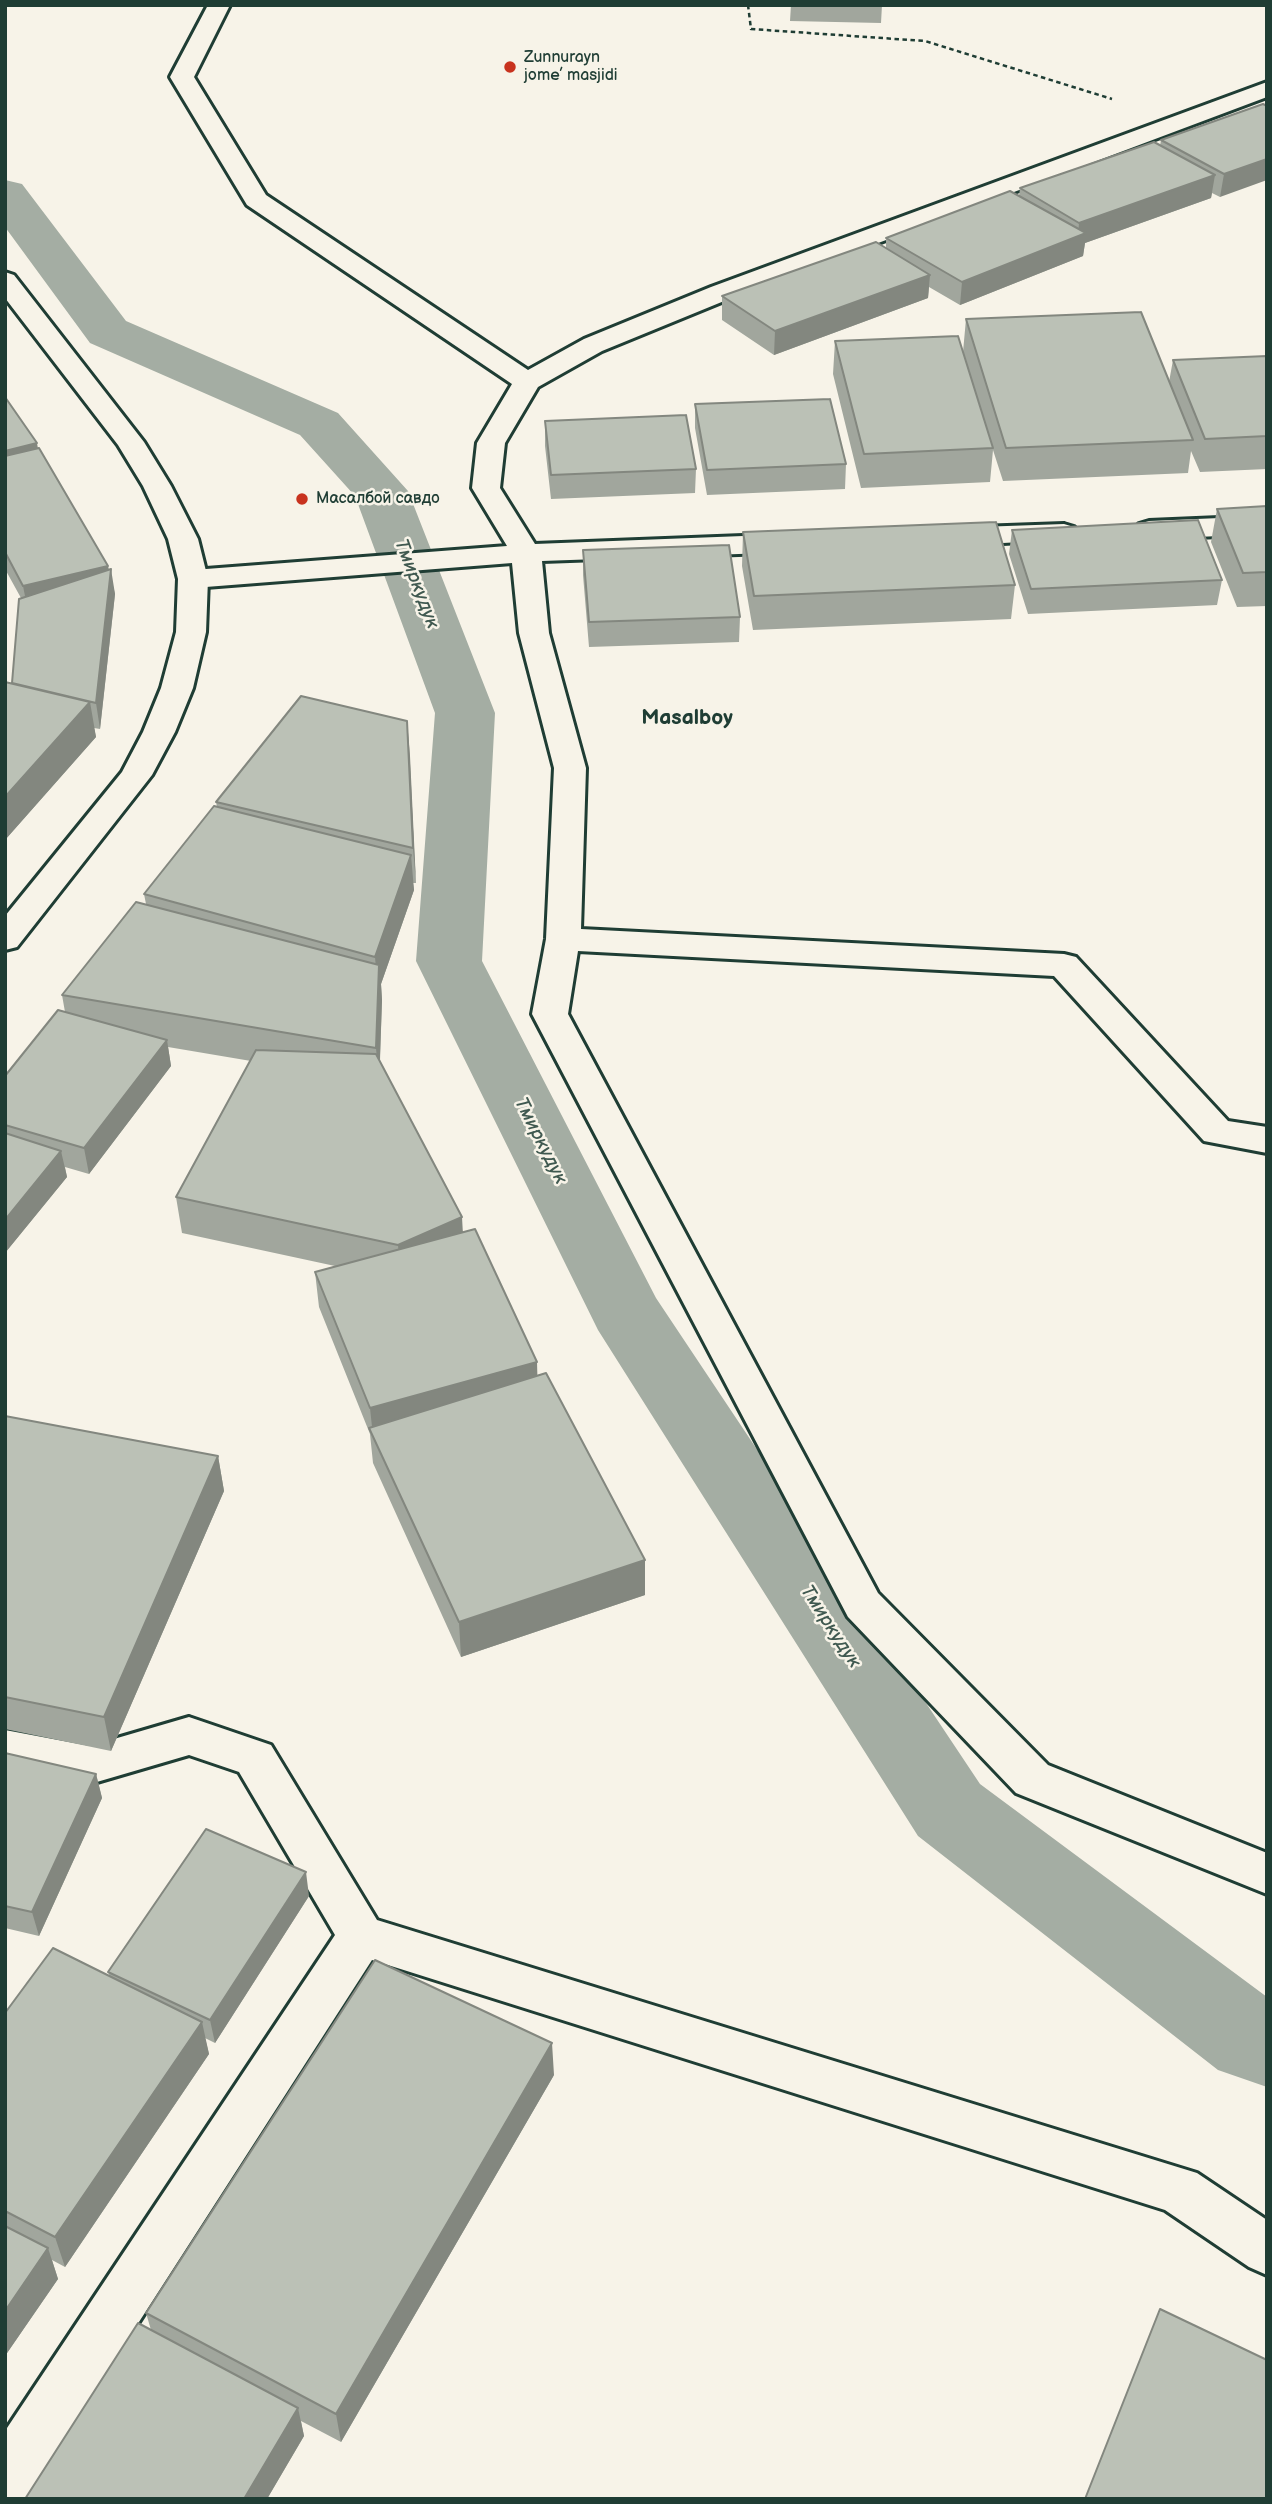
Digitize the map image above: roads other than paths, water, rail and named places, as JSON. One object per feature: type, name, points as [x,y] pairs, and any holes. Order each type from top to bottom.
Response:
[{"type":"street","points":[[219,5],[182,77],[256,200],[527,382]]},
{"type":"street","points":[[1267,89],[1156,128],[720,293],[593,345],[527,382],[491,443],[486,488],[526,554],[534,633],[570,768],[564,939],[550,1014],[863,1605],[1032,1779],[1267,1874]]},
{"type":"street","points":[[5,280],[130,442],[157,486],[183,539],[193,579],[191,632],[177,688],[159,732],[136,775],[5,939]]},
{"type":"street","points":[[1127,531],[1267,525]]},
{"type":"street","points":[[917,539],[1085,532]]},
{"type":"street","points":[[193,579],[526,554],[819,542]]},
{"type":"street","points":[[564,939],[1064,965],[1217,1132],[1267,1140]]},
{"type":"street","points":[[5,1749],[90,1765],[189,1736],[255,1758],[361,1936],[1179,2190],[1267,2250]]},
{"type":"street","points":[[5,2480],[361,1936]]},
{"type":"waterway","name":"Тмиркудук","points":[[5,194],[108,332],[319,424],[381,491],[465,713],[449,961],[625,1311],[949,1810],[1251,2040],[1267,2045]]},
{"type":"place","name":"Zunnurayn jome’ masjidi","points":[[510,67]]},
{"type":"place","name":"Масалбой савдо","points":[[302,499]]},
{"type":"district","name":"Masalboy","points":[[687,719]]}]
